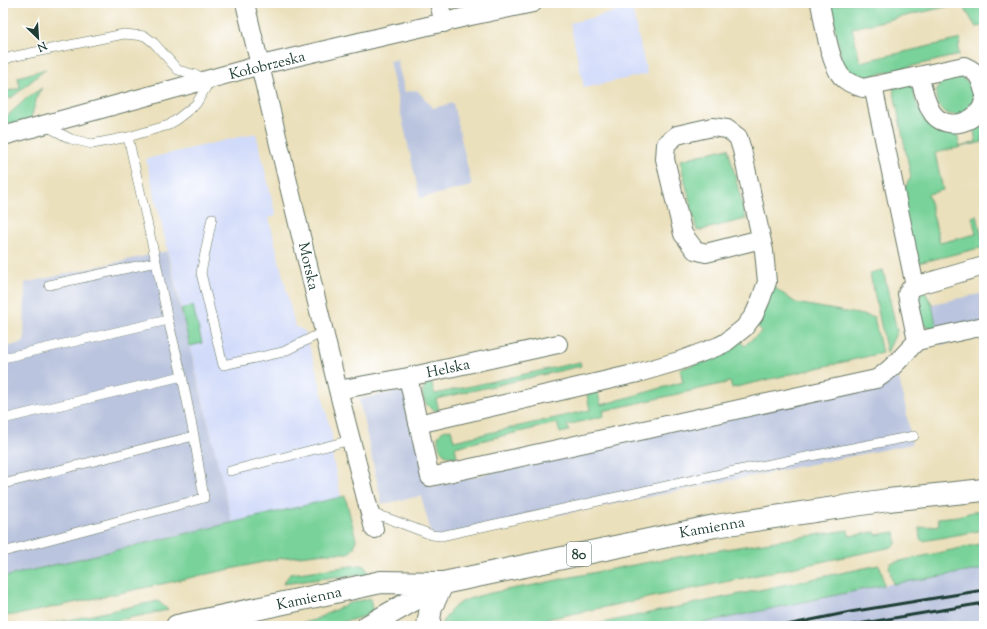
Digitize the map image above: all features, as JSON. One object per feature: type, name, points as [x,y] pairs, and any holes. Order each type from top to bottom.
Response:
[{"type":"main road","name":"Kamienna","points":[[177,626],[381,582],[443,583],[715,526],[888,500],[984,490]]},
{"type":"main road","name":"Kamienna","points":[[368,626],[443,583]]},
{"type":"main road","points":[[428,626],[431,607],[443,583]]},
{"type":"street","name":"Morska","points":[[245,3],[338,390],[372,521]]},
{"type":"street","points":[[439,3],[444,23]]},
{"type":"street","name":"Kołobrzeska","points":[[3,136],[261,65],[533,3]]},
{"type":"street","points":[[820,3],[831,53],[841,76],[851,84],[863,88],[964,66],[972,70],[980,78],[984,92]]},
{"type":"street","points":[[919,76],[928,106],[940,121],[957,124],[970,119],[979,113],[984,100]]},
{"type":"street","points":[[873,86],[915,286]]},
{"type":"street","points":[[418,424],[638,372],[704,353],[726,343],[747,323],[754,315],[767,282],[764,251],[738,137],[727,129],[712,126],[677,135],[666,144],[665,158],[683,234],[695,250],[706,253],[761,239]]},
{"type":"street","points":[[917,341],[907,294],[910,289],[915,286],[984,266]]},
{"type":"street","points":[[408,377],[430,477],[876,379],[886,373],[917,341],[984,326]]},
{"type":"street","name":"Helska","points":[[338,390],[408,377],[558,344]]},
{"type":"lane","points":[[3,61],[10,57],[124,34],[133,34],[145,36],[154,42],[178,70],[211,79],[196,104],[169,125],[128,137],[92,144],[71,139],[45,125]]},
{"type":"lane","points":[[3,552],[204,498],[182,376],[168,320],[128,137]]},
{"type":"lane","points":[[212,218],[201,273],[223,365],[283,352],[317,335],[325,333]]},
{"type":"lane","points":[[49,285],[156,262]]},
{"type":"lane","points":[[3,358],[168,320]]},
{"type":"lane","points":[[3,419],[182,376]]},
{"type":"lane","points":[[3,484],[194,436]]},
{"type":"lane","points":[[372,521],[387,518],[432,535],[441,536],[734,471],[914,436]]},
{"type":"lane","points":[[230,471],[351,440]]},
{"type":"shaded area","points":[[632,8],[647,74],[584,88],[570,23]]},
{"type":"shaded area","points":[[397,60],[405,92],[417,90],[433,108],[453,103],[472,186],[420,198],[389,61]]},
{"type":"shaded area","points":[[256,133],[276,216],[269,218],[295,326],[305,331],[317,373],[332,435],[333,460],[341,497],[232,523],[146,159]]},
{"type":"shaded area","points":[[167,251],[232,523],[3,577],[3,348],[24,342],[25,283]]},
{"type":"shaded area","points":[[984,293],[984,336],[941,345],[932,304]]},
{"type":"shaded area","points":[[899,378],[912,444],[433,540],[421,496],[382,504],[359,399],[407,389],[430,487]]},
{"type":"shaded area","points":[[984,569],[984,626],[688,626],[889,584]]},
{"type":"green space","points":[[848,3],[949,3],[950,6],[852,28],[860,62],[961,39],[958,49],[959,55],[858,79],[848,73],[844,67],[831,6]]},
{"type":"green space","points":[[961,3],[984,3],[984,26],[976,27]]},
{"type":"green space","points":[[46,69],[10,99],[4,92],[20,88],[18,77]]},
{"type":"green space","points":[[951,77],[959,77],[969,82],[973,89],[973,103],[969,110],[959,115],[951,115],[941,110],[939,107],[936,100],[936,92],[941,82],[944,80]]},
{"type":"green space","points":[[913,84],[914,95],[918,106],[929,124],[938,124],[956,130],[960,147],[976,142],[973,126],[984,116],[984,134],[982,135],[983,142],[935,153],[943,190],[928,194],[940,243],[976,234],[972,217],[977,215],[984,247],[914,264],[900,196],[911,177],[893,88]]},
{"type":"green space","points":[[42,88],[38,94],[31,118],[3,127],[3,120],[28,97]]},
{"type":"green space","points":[[728,148],[746,219],[697,231],[680,160]]},
{"type":"green space","points":[[883,270],[897,331],[887,353],[870,273]]},
{"type":"green space","points":[[771,285],[796,303],[874,317],[882,353],[732,388],[730,382],[603,411],[604,416],[567,425],[569,431],[560,433],[557,423],[455,447],[457,457],[448,456],[440,449],[438,437],[446,430],[451,429],[454,441],[590,410],[587,395],[597,390],[601,405],[683,382],[680,369],[723,354],[740,340],[744,346],[762,331],[754,323]]},
{"type":"green space","points":[[925,292],[932,304],[937,330],[919,322],[911,304],[917,294]]},
{"type":"green space","points":[[193,306],[202,343],[190,346],[181,309]]},
{"type":"green space","points":[[580,362],[581,366],[436,399],[439,411],[433,410],[429,407],[423,398],[424,388],[426,384],[431,381],[435,394]]},
{"type":"green space","points":[[345,496],[356,539],[354,548],[349,553],[325,553],[282,558],[22,614],[3,616],[3,577]]},
{"type":"green space","points":[[984,509],[984,530],[923,541],[920,539],[919,528],[939,525],[938,518],[958,516]]},
{"type":"green space","points":[[848,530],[849,536],[875,532],[876,535],[895,532],[896,544],[892,547],[514,626],[455,626],[454,623],[441,625],[458,604],[483,595],[651,562]]},
{"type":"green space","points":[[984,543],[984,569],[893,584],[889,567],[891,563]]},
{"type":"green space","points":[[360,565],[365,566],[369,575],[334,577],[283,584],[290,574]]},
{"type":"green space","points":[[879,565],[884,585],[688,626],[587,626]]},
{"type":"green space","points":[[370,598],[373,614],[328,626],[290,626],[314,620],[347,604]]},
{"type":"green space","points":[[158,601],[168,610],[89,626],[40,626]]},
{"type":"railway","points":[[782,626],[850,612],[984,590]]},
{"type":"railway","points":[[846,626],[984,603]]}]
